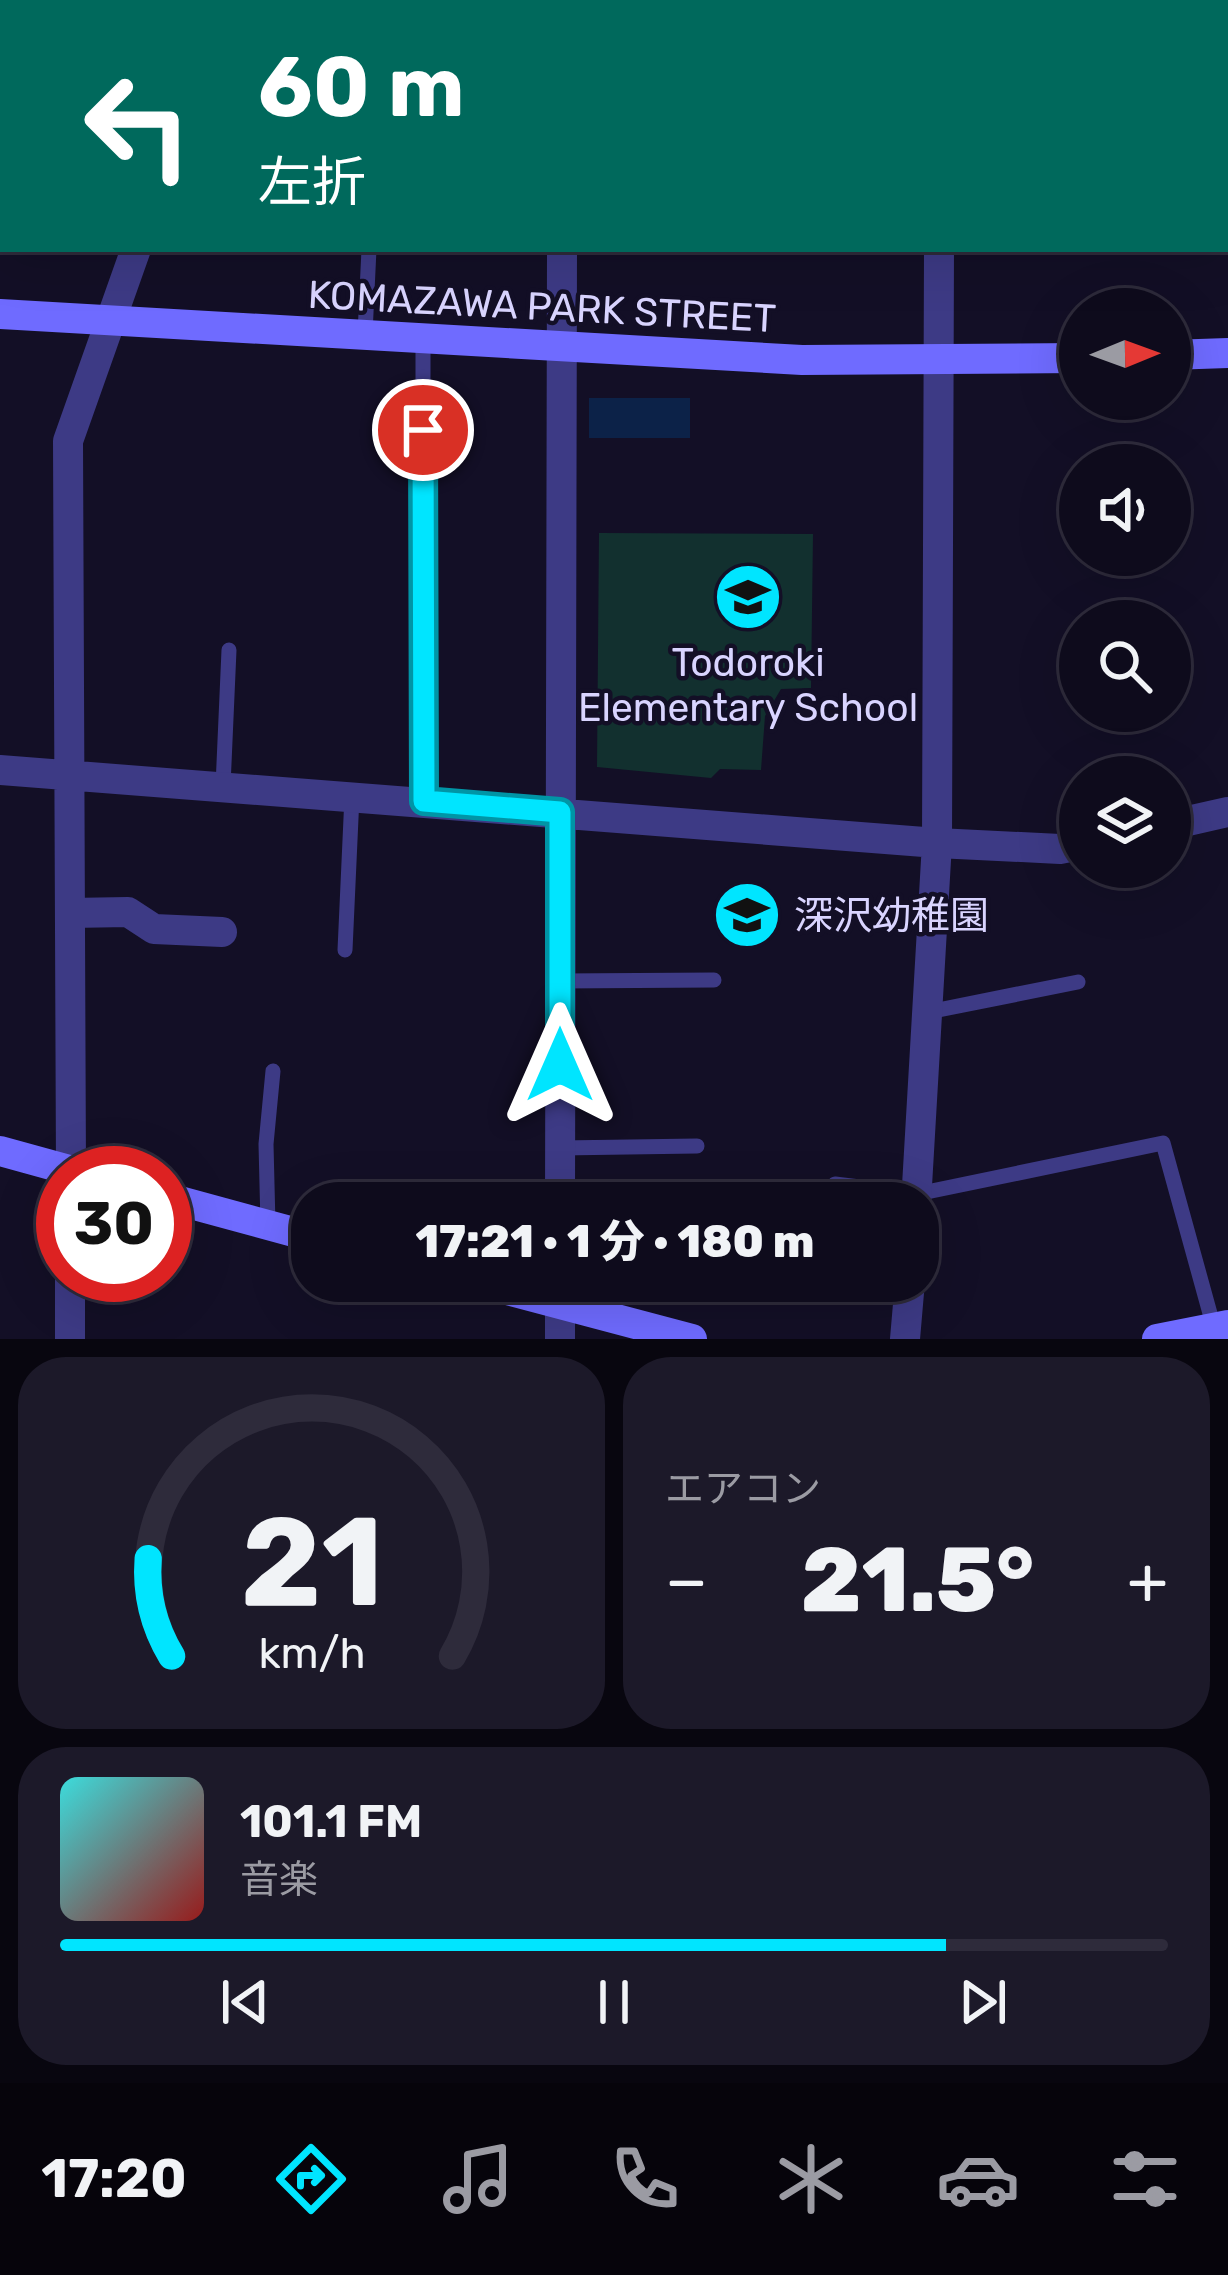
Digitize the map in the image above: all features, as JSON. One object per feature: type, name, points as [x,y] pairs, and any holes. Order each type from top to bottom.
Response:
[{"type":"street","points":[[74,1146],[68,441],[135,252]]},
{"type":"street","points":[[560,1182],[562,252]]},
{"type":"street","points":[[917,1182],[937,843],[939,252]]},
{"type":"street","name":"KOMAZAWA PARK STREET","points":[[0,314],[940,362],[1059,359]]},
{"type":"street","points":[[1191,354],[1228,353]]},
{"type":"street","points":[[0,770],[1059,849]]},
{"type":"street","points":[[1191,820],[1228,812]]},
{"type":"street","points":[[70,913],[128,912],[154,928],[222,932]]},
{"type":"street","points":[[0,1151],[36,1161]]},
{"type":"street","points":[[192,1204],[291,1231]]},
{"type":"street","points":[[70,1302],[70,1339]]},
{"type":"street","points":[[560,1302],[560,1339]]},
{"type":"street","points":[[586,1302],[692,1339]]},
{"type":"street","points":[[905,1339],[908,1302]]},
{"type":"street","points":[[1157,1339],[1218,1330]]},
{"type":"lane","points":[[365,334],[369,252]]},
{"type":"lane","points":[[423,338],[424,801]]},
{"type":"lane","points":[[224,785],[229,650]]},
{"type":"lane","points":[[345,950],[352,796]]},
{"type":"lane","points":[[560,981],[714,980]]},
{"type":"lane","points":[[928,1012],[1078,982]]},
{"type":"lane","points":[[268,1225],[266,1144],[273,1071]]},
{"type":"lane","points":[[939,1193],[1163,1143],[1218,1330]]},
{"type":"lane","points":[[560,1148],[697,1146]]},
{"type":"green space","points":[[599,533],[813,534],[811,688],[781,689],[765,716],[761,770],[720,769],[711,778],[597,767]]},
{"type":"water","points":[[589,398],[690,398],[690,438],[589,438]]},
{"type":"place","name":"Todoroki Elementary School","points":[[748,597]]},
{"type":"place","name":"深沢幼稚園","points":[[747,915]]},
{"type":"route","points":[[423,430],[424,801],[560,812],[560,1065]]}]
